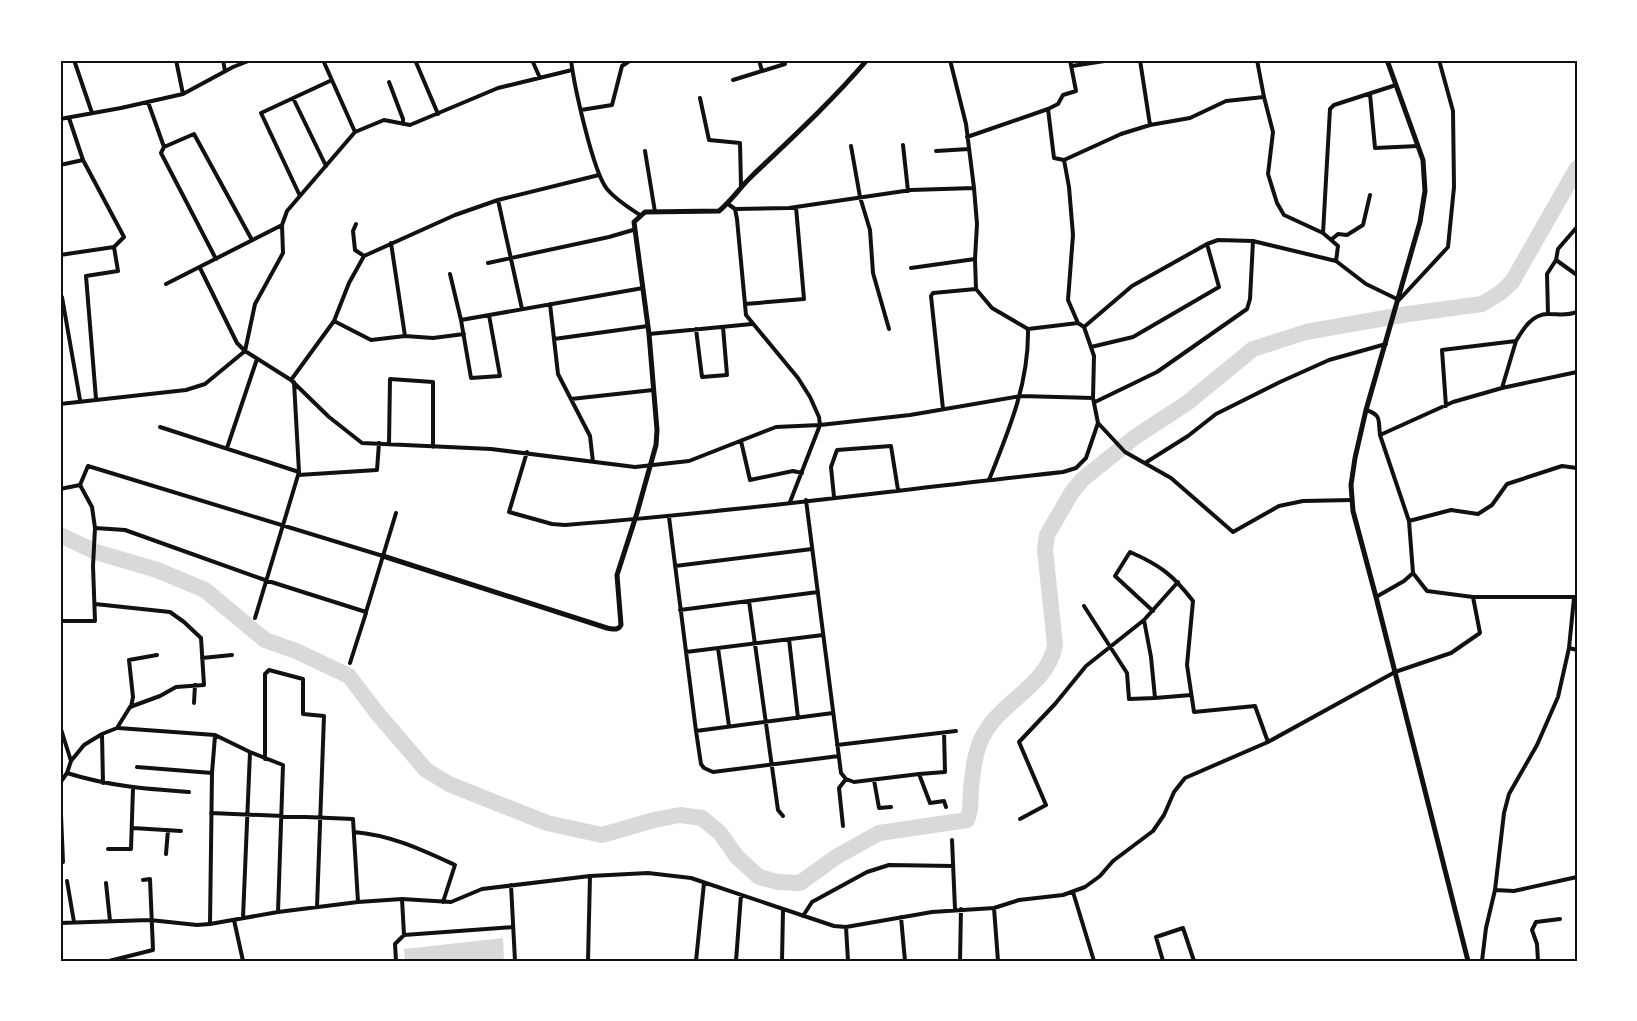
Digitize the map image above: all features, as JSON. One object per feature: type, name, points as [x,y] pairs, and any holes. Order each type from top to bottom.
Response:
[{"type":"street","points":[[74,60],[92,113]]},
{"type":"street","points":[[176,60],[183,94]]},
{"type":"street","points":[[223,60],[225,71]]},
{"type":"street","points":[[60,119],[183,94],[251,60]]},
{"type":"street","points":[[323,60],[355,132]]},
{"type":"street","points":[[415,60],[438,114]]},
{"type":"street","points":[[532,60],[540,78]]},
{"type":"street","points":[[572,60],[581,110],[599,175],[606,188],[616,199],[640,215]]},
{"type":"street","points":[[581,110],[612,105],[622,66],[632,60]]},
{"type":"street","points":[[759,60],[762,71]]},
{"type":"street","points":[[80,486],[88,466],[615,630],[621,625],[616,575],[656,445],[657,430],[649,333],[633,230],[634,222],[645,212],[719,210],[728,204],[741,186],[833,99],[867,60]]},
{"type":"street","points":[[950,60],[958,85],[974,188],[977,224],[976,289],[992,308],[1028,329],[1078,323]]},
{"type":"street","points":[[967,137],[1048,109],[1058,104],[1063,95],[1076,91],[1070,60]]},
{"type":"street","points":[[1072,66],[1111,60]]},
{"type":"street","points":[[1140,60],[1150,125]]},
{"type":"street","points":[[1257,60],[1273,132],[1268,174],[1277,203],[1284,215],[1323,233],[1338,246],[1336,261]]},
{"type":"street","points":[[1387,60],[1418,146],[1425,175],[1424,206],[1366,410],[1355,458],[1352,500],[1359,540],[1376,597],[1468,961]]},
{"type":"street","points":[[1398,301],[1448,247],[1450,238],[1454,187],[1453,111],[1439,60]]},
{"type":"street","points":[[733,80],[785,64]]},
{"type":"street","points":[[60,404],[186,390],[206,384],[245,351],[255,304],[283,253],[282,225],[287,212],[355,132],[384,120],[410,125],[498,88],[573,70]]},
{"type":"street","points":[[413,79],[421,75]]},
{"type":"street","points":[[300,196],[261,113],[332,80]]},
{"type":"street","points":[[389,82],[403,124]]},
{"type":"street","points":[[1323,233],[1330,109],[1334,105],[1396,85]]},
{"type":"street","points":[[1370,94],[1375,148],[1418,146]]},
{"type":"street","points":[[1048,109],[1054,158],[1064,160],[1121,134],[1150,125],[1190,118],[1226,101],[1264,97]]},
{"type":"street","points":[[700,98],[710,140],[740,143],[741,186]]},
{"type":"street","points":[[293,99],[326,166]]},
{"type":"street","points":[[148,102],[164,147]]},
{"type":"street","points":[[60,255],[114,247],[124,237],[84,160],[69,118]]},
{"type":"street","points":[[216,259],[161,153],[164,147],[194,134],[252,240]]},
{"type":"street","points":[[903,145],[908,191]]},
{"type":"street","points":[[851,146],[860,197],[870,230],[873,273],[889,329]]},
{"type":"street","points":[[936,151],[969,149]]},
{"type":"street","points":[[645,151],[655,212]]},
{"type":"street","points":[[60,165],[84,160]]},
{"type":"street","points":[[527,452],[509,512],[552,524],[565,525],[669,517],[1076,468],[1086,458],[1098,423],[1094,400],[1094,356],[1084,327],[1078,323],[1068,300],[1072,235],[1069,187],[1064,160]]},
{"type":"street","points":[[255,618],[299,473],[293,381],[334,321],[364,256],[437,222],[498,200],[599,175]]},
{"type":"street","points":[[728,204],[735,209],[796,207],[908,191],[974,188]]},
{"type":"street","points":[[1331,240],[1338,234],[1347,235],[1363,225],[1370,195]]},
{"type":"street","points":[[498,200],[522,309]]},
{"type":"street","points":[[746,304],[804,299],[796,207]]},
{"type":"street","points":[[735,209],[746,315],[798,378],[819,417],[820,425],[790,502]]},
{"type":"street","points":[[356,224],[353,231],[355,250],[364,256]]},
{"type":"street","points":[[166,284],[282,225]]},
{"type":"street","points":[[1548,314],[1547,274],[1556,260],[1558,249],[1577,227]]},
{"type":"street","points":[[488,263],[633,230]]},
{"type":"street","points":[[1084,327],[1132,286],[1218,240],[1253,241],[1336,261],[1366,284],[1398,301]]},
{"type":"street","points":[[200,267],[237,343],[245,351],[293,381],[329,417],[362,443],[527,452],[635,467],[689,461],[776,427],[820,425],[1021,396],[1094,400],[1157,372],[1247,309],[1250,299],[1253,241]]},
{"type":"street","points":[[391,243],[405,336]]},
{"type":"street","points":[[1091,347],[1134,337],[1219,286],[1207,244]]},
{"type":"street","points":[[96,399],[86,276],[118,271],[114,247]]},
{"type":"street","points":[[911,268],[975,260]]},
{"type":"street","points":[[1556,260],[1577,275]]},
{"type":"street","points":[[450,274],[464,334],[471,378],[500,376],[489,315]]},
{"type":"street","points":[[461,320],[643,288]]},
{"type":"street","points":[[943,409],[931,296],[933,293],[976,289]]},
{"type":"street","points":[[60,297],[62,297],[80,400]]},
{"type":"street","points":[[550,304],[558,374],[590,436],[593,462]]},
{"type":"street","points":[[1502,388],[1516,341],[1526,324],[1548,314],[1568,316],[1577,312]]},
{"type":"street","points":[[334,321],[370,340],[405,336],[433,338],[464,334]]},
{"type":"street","points":[[649,333],[752,324]]},
{"type":"street","points":[[554,339],[648,326]]},
{"type":"street","points":[[696,329],[702,377],[727,375],[723,327]]},
{"type":"street","points":[[989,480],[1021,396],[1028,354],[1028,329]]},
{"type":"street","points":[[1446,406],[1442,350],[1516,341]]},
{"type":"street","points":[[1145,463],[1188,436],[1216,414],[1280,382],[1329,360],[1387,342]]},
{"type":"street","points":[[227,448],[257,359]]},
{"type":"street","points":[[1380,435],[1446,406],[1502,388],[1577,372]]},
{"type":"street","points":[[389,444],[390,379],[434,382],[433,447]]},
{"type":"street","points":[[571,399],[653,390]]},
{"type":"street","points":[[1366,410],[1378,416],[1380,435],[1409,521],[1413,573],[1427,591],[1473,597],[1575,597],[1569,648],[1558,697],[1550,718],[1506,804],[1495,890],[1485,928],[1482,961]]},
{"type":"street","points":[[1098,423],[1125,452],[1171,478],[1233,532],[1278,506],[1303,501],[1352,500]]},
{"type":"street","points":[[159,427],[299,473],[377,470],[379,443]]},
{"type":"street","points":[[741,441],[750,480],[793,471],[802,473]]},
{"type":"street","points":[[834,497],[831,467],[837,450],[891,446],[898,490]]},
{"type":"street","points":[[1409,521],[1451,510],[1478,514],[1492,505],[1507,484],[1562,466],[1577,468]]},
{"type":"street","points":[[60,489],[80,486]]},
{"type":"street","points":[[60,621],[95,621],[93,566],[95,528],[92,507],[80,486]]},
{"type":"street","points":[[806,500],[841,773],[854,782],[945,772],[944,733]]},
{"type":"street","points":[[350,663],[396,513]]},
{"type":"street","points":[[669,517],[701,764],[708,771],[713,772],[839,756]]},
{"type":"street","points":[[95,528],[125,530],[266,580],[366,612]]},
{"type":"street","points":[[675,566],[812,549]]},
{"type":"street","points":[[1153,611],[1115,576],[1130,552],[1156,564],[1178,582],[1193,601],[1186,665],[1194,712],[1255,706],[1268,742]]},
{"type":"street","points":[[1376,597],[1404,581],[1413,573]]},
{"type":"street","points":[[1020,819],[1046,805],[1019,742],[1055,704],[1086,666],[1144,620],[1178,582]]},
{"type":"street","points":[[680,610],[818,592]]},
{"type":"street","points":[[60,923],[150,920],[197,925],[210,924],[278,912],[358,902],[402,899],[451,902],[482,889],[511,885],[590,876],[662,873],[704,883],[834,926],[846,927],[955,909],[994,908],[1019,900],[1073,892],[1092,884],[1113,861],[1153,831],[1164,815],[1174,792],[1185,778],[1268,742],[1395,672],[1451,653],[1480,633],[1473,597]]},
{"type":"street","points":[[749,601],[778,810],[783,816]]},
{"type":"street","points":[[95,604],[170,612],[201,638],[204,685],[176,687],[160,696],[130,707]]},
{"type":"street","points":[[1084,606],[1127,673],[1129,699],[1191,695]]},
{"type":"street","points":[[1144,620],[1155,698]]},
{"type":"street","points":[[686,652],[823,635]]},
{"type":"street","points":[[789,639],[798,718]]},
{"type":"street","points":[[718,648],[729,726]]},
{"type":"street","points":[[1569,648],[1577,650]]},
{"type":"street","points":[[117,728],[130,707],[133,697],[129,660],[157,655]]},
{"type":"street","points":[[202,658],[232,655]]},
{"type":"street","points":[[265,759],[265,674],[268,670],[303,680],[303,714],[324,716],[316,907]]},
{"type":"street","points":[[194,703],[195,686]]},
{"type":"street","points":[[696,731],[833,714]]},
{"type":"street","points":[[60,726],[71,761]]},
{"type":"street","points":[[60,783],[71,761],[84,745],[117,728],[215,735],[250,753],[284,765],[278,912]]},
{"type":"street","points":[[837,745],[956,731]]},
{"type":"street","points":[[102,734],[103,783]]},
{"type":"street","points":[[210,924],[212,773],[215,735]]},
{"type":"street","points":[[243,918],[250,753]]},
{"type":"street","points":[[137,766],[212,773]]},
{"type":"street","points":[[67,773],[132,788],[189,792]]},
{"type":"street","points":[[919,774],[930,804],[944,801],[946,807]]},
{"type":"street","points":[[843,826],[839,788],[846,778]]},
{"type":"street","points":[[874,780],[879,808],[891,807]]},
{"type":"street","points":[[108,849],[130,849],[133,828],[132,788]]},
{"type":"street","points":[[60,791],[63,862]]},
{"type":"street","points":[[211,813],[353,819],[358,902]]},
{"type":"street","points":[[133,828],[181,831]]},
{"type":"street","points":[[166,854],[168,830]]},
{"type":"street","points":[[354,832],[374,834],[409,844],[455,865],[443,902]]},
{"type":"street","points":[[952,840],[955,909]]},
{"type":"street","points":[[803,916],[812,902],[867,872],[889,865],[953,866]]},
{"type":"street","points":[[588,961],[590,876]]},
{"type":"street","points":[[1495,890],[1514,891],[1577,877]]},
{"type":"street","points":[[109,961],[153,950],[150,879],[143,879]]},
{"type":"street","points":[[66,880],[74,922]]},
{"type":"street","points":[[106,883],[110,921]]},
{"type":"street","points":[[696,961],[704,883]]},
{"type":"street","points":[[511,885],[515,961]]},
{"type":"street","points":[[1073,892],[1094,961]]},
{"type":"street","points":[[736,961],[741,895]]},
{"type":"street","points":[[402,899],[404,935]]},
{"type":"street","points":[[994,908],[998,961]]},
{"type":"street","points":[[960,961],[961,909]]},
{"type":"street","points":[[782,961],[783,910]]},
{"type":"street","points":[[901,917],[904,961]]},
{"type":"street","points":[[1538,961],[1537,944],[1532,930],[1536,922],[1560,919]]},
{"type":"street","points":[[234,920],[243,961]]},
{"type":"street","points":[[396,961],[395,944],[404,935],[513,927]]},
{"type":"street","points":[[846,927],[848,961]]},
{"type":"street","points":[[1163,961],[1156,937],[1184,928],[1194,961]]},
{"type":"shaded area","points":[[503,938],[504,961],[405,961],[404,949]]},
{"type":"waterway","points":[[60,535],[96,552],[157,570],[205,590],[265,640],[296,651],[349,676],[426,770],[449,784],[547,823],[602,835],[680,815],[702,818],[720,833],[737,857],[759,877],[778,882],[800,883],[836,857],[879,833],[967,820],[975,760],[984,734],[992,722],[1034,682],[1051,659],[1055,645],[1045,550],[1047,535],[1072,492],[1083,479],[1135,437],[1187,403],[1253,349],[1306,332],[1482,304],[1500,293],[1512,282],[1577,168]]}]
